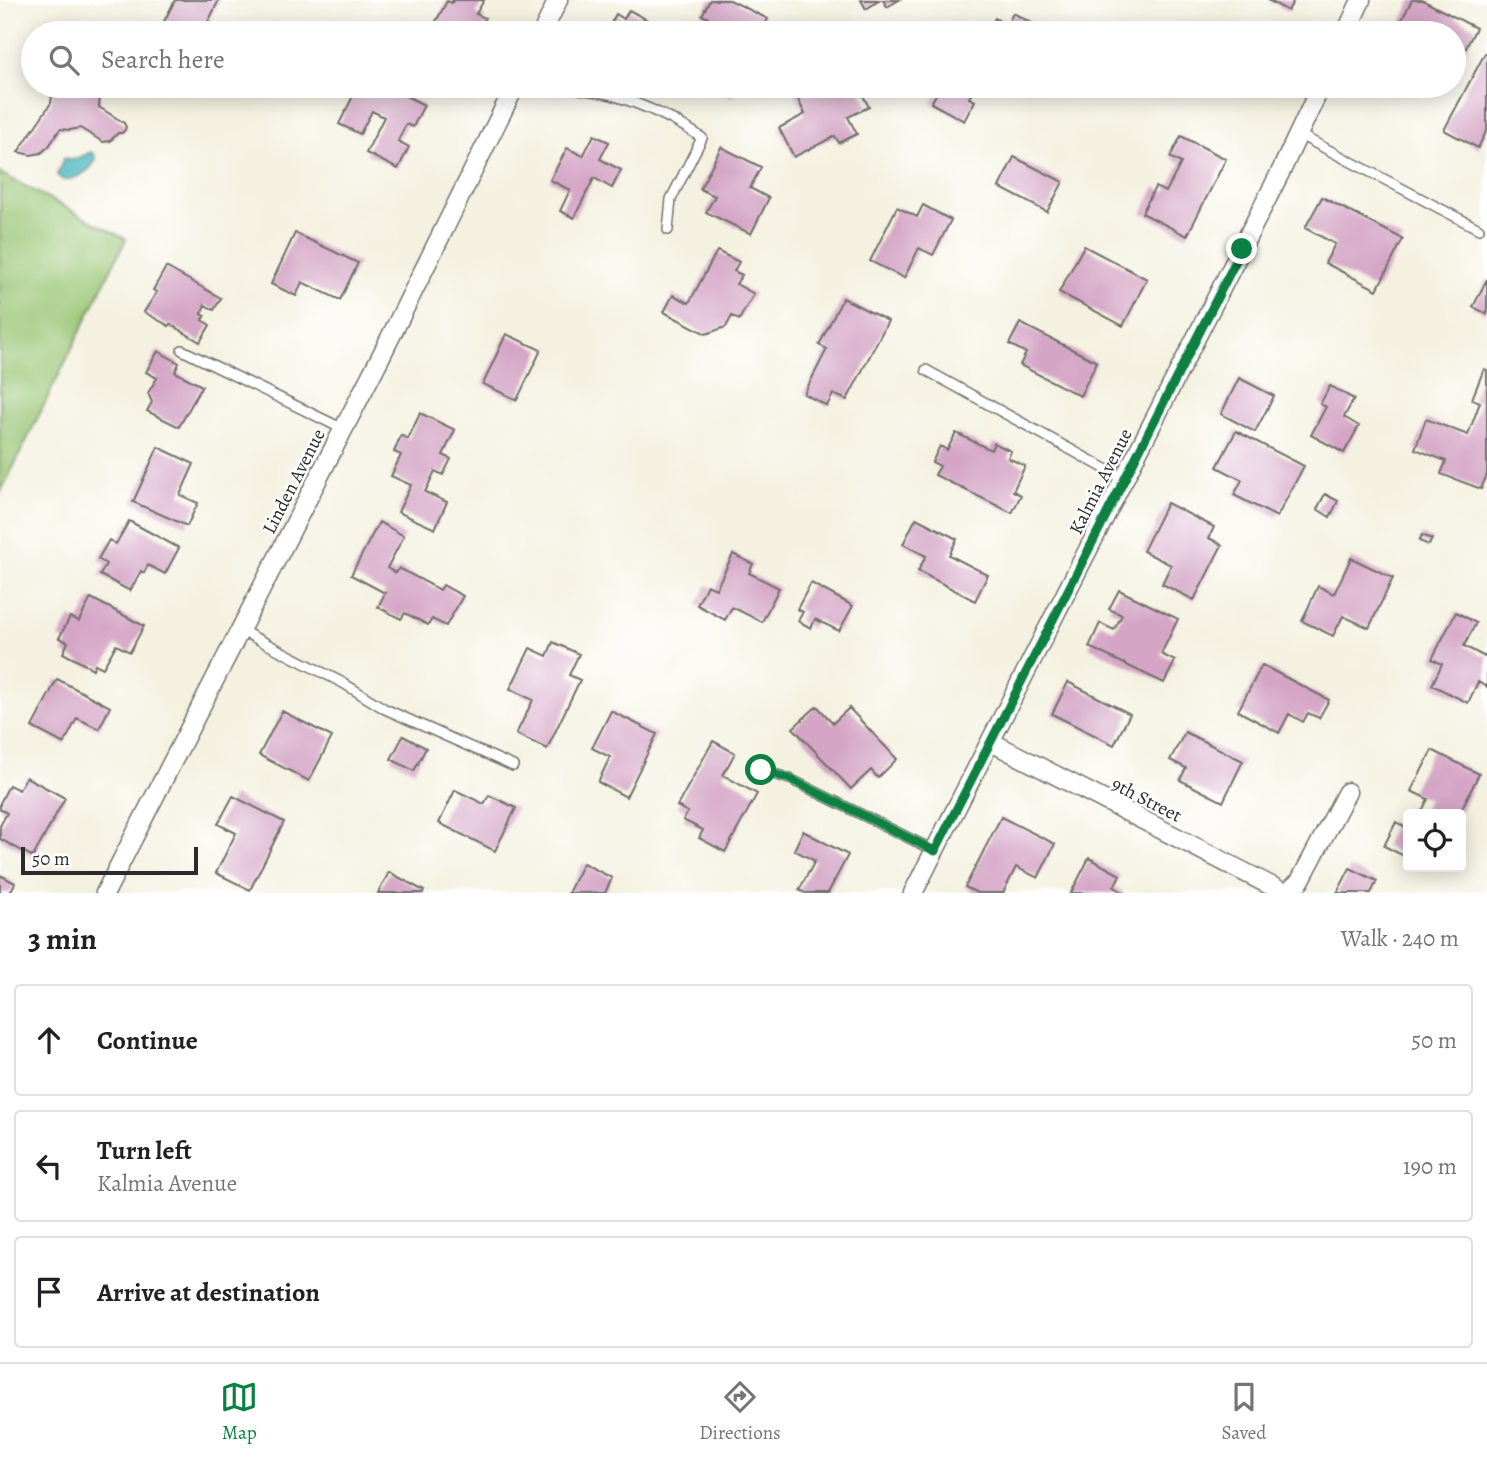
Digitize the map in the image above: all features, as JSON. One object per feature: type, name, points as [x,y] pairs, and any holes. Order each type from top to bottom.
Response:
[{"type":"street","points":[[547,21],[558,0]]},
{"type":"street","points":[[1351,21],[1361,0]]},
{"type":"street","name":"Linden Avenue","points":[[105,893],[509,98]]},
{"type":"street","name":"Kalmia Avenue","points":[[913,893],[1280,173],[1315,98]]},
{"type":"street","name":"9th Street","points":[[991,742],[1286,893]]},
{"type":"street","points":[[1286,893],[1300,881],[1347,792]]},
{"type":"lane","points":[[619,98],[655,110],[702,138],[671,199],[668,230]]},
{"type":"lane","points":[[1298,134],[1479,229]]},
{"type":"lane","points":[[182,350],[343,429]]},
{"type":"lane","points":[[926,370],[1124,479]]},
{"type":"lane","points":[[240,630],[343,683],[384,709],[513,766]]},
{"type":"lane","points":[[761,770],[790,779],[935,851]]},
{"type":"green space","points":[[0,173],[126,239],[0,494]]},
{"type":"water","points":[[91,152],[96,159],[82,174],[63,180],[57,175],[64,158],[75,160]]},
{"type":"building","points":[[175,0],[219,0],[208,21],[164,21]]},
{"type":"building","points":[[453,0],[484,0],[476,14],[485,18],[483,21],[436,21],[447,1],[452,3]]},
{"type":"building","points":[[710,0],[730,0],[768,19],[714,21],[702,15]]},
{"type":"building","points":[[861,0],[880,0],[866,9]]},
{"type":"building","points":[[883,0],[899,0],[887,7]]},
{"type":"building","points":[[1268,0],[1294,0],[1288,11]]},
{"type":"building","points":[[1412,0],[1422,0],[1462,21],[1401,21]]},
{"type":"building","points":[[629,10],[649,21],[612,21],[616,14],[624,19]]},
{"type":"building","points":[[1013,13],[1028,21],[1009,21]]},
{"type":"building","points":[[1466,23],[1476,28],[1466,48]]},
{"type":"building","points":[[1485,53],[1487,54],[1487,130],[1478,148],[1444,130],[1461,98],[1466,98],[1466,89]]},
{"type":"building","points":[[52,98],[100,98],[99,107],[124,123],[125,130],[110,141],[103,142],[80,128],[60,129],[41,153],[31,155],[18,152]]},
{"type":"building","points":[[352,98],[410,98],[424,105],[413,127],[406,124],[398,141],[409,147],[398,169],[366,153],[384,117],[372,111],[360,134],[339,124]]},
{"type":"building","points":[[797,98],[864,98],[869,107],[848,117],[857,134],[839,143],[835,136],[794,157],[779,128],[805,114]]},
{"type":"building","points":[[934,98],[969,98],[975,101],[964,121],[931,103]]},
{"type":"building","points":[[594,135],[609,142],[600,159],[621,170],[612,188],[594,178],[574,218],[560,211],[570,190],[550,180],[567,148],[583,156]]},
{"type":"building","points":[[1181,136],[1226,159],[1187,236],[1142,213],[1155,187],[1166,192],[1181,163],[1170,157]]},
{"type":"building","points":[[721,147],[761,167],[750,188],[769,198],[751,234],[706,212],[715,196],[700,189]]},
{"type":"building","points":[[1014,157],[1063,182],[1047,212],[999,187]]},
{"type":"building","points":[[1322,197],[1403,239],[1377,290],[1325,263],[1335,244],[1305,228]]},
{"type":"building","points":[[923,205],[951,220],[933,255],[919,248],[904,278],[870,261],[897,207],[917,217]]},
{"type":"building","points":[[295,233],[358,263],[340,300],[302,282],[296,296],[271,284]]},
{"type":"building","points":[[1084,246],[1147,279],[1123,326],[1059,292]]},
{"type":"building","points":[[717,251],[739,262],[734,271],[742,275],[736,284],[754,294],[739,320],[732,316],[726,327],[706,334],[664,312],[673,295],[689,303]]},
{"type":"building","points":[[166,267],[221,298],[214,310],[205,305],[201,314],[205,316],[202,320],[210,325],[200,342],[144,312],[157,292],[153,290]]},
{"type":"building","points":[[1487,279],[1487,314],[1473,307]]},
{"type":"building","points":[[843,298],[888,321],[847,400],[833,394],[827,406],[804,394],[827,349],[819,345]]},
{"type":"building","points":[[1020,323],[1097,362],[1080,396],[1020,365],[1026,353],[1009,344]]},
{"type":"building","points":[[506,334],[541,350],[517,400],[483,384]]},
{"type":"building","points":[[158,351],[179,363],[175,372],[202,386],[179,427],[147,411],[152,402],[148,393],[157,378],[146,372]]},
{"type":"building","points":[[1484,369],[1487,370],[1487,474],[1481,489],[1441,474],[1446,461],[1415,449],[1426,419],[1468,435],[1480,402],[1472,399]]},
{"type":"building","points":[[1239,378],[1274,396],[1255,432],[1221,414]]},
{"type":"building","points":[[1330,386],[1354,399],[1344,417],[1359,426],[1344,453],[1311,435],[1326,407],[1320,404]]},
{"type":"building","points":[[420,413],[455,430],[443,455],[451,459],[443,475],[435,471],[425,492],[447,502],[435,529],[398,512],[411,485],[391,476],[401,455],[394,452],[401,435],[408,439]]},
{"type":"building","points":[[1236,431],[1304,466],[1277,517],[1234,495],[1242,480],[1217,467]]},
{"type":"building","points":[[956,433],[991,450],[994,443],[1011,451],[1008,458],[1025,466],[1013,491],[1021,495],[1012,513],[935,475],[940,466],[932,462],[940,446],[947,450]]},
{"type":"building","points":[[158,447],[194,464],[180,495],[198,503],[187,526],[133,502]]},
{"type":"building","points":[[1325,494],[1338,501],[1330,517],[1317,509]]},
{"type":"building","points":[[1167,503],[1214,527],[1209,538],[1222,545],[1194,600],[1162,584],[1171,565],[1143,551]]},
{"type":"building","points":[[916,518],[957,539],[949,555],[988,575],[975,601],[918,571],[926,556],[903,544]]},
{"type":"building","points":[[129,521],[179,548],[165,574],[148,565],[144,573],[141,571],[130,591],[100,575],[106,564],[98,559],[109,540],[116,544]]},
{"type":"building","points":[[379,522],[404,536],[387,568],[396,573],[399,568],[440,590],[443,585],[463,596],[446,626],[432,619],[428,625],[405,613],[401,619],[378,607],[385,593],[351,575]]},
{"type":"building","points":[[1422,535],[1432,539],[1429,545],[1419,541]]},
{"type":"building","points":[[733,554],[753,564],[749,573],[779,588],[762,622],[732,607],[725,620],[697,605],[707,585],[716,589]]},
{"type":"building","points":[[1351,558],[1393,578],[1369,628],[1343,616],[1333,636],[1302,621],[1318,586],[1334,594]]},
{"type":"building","points":[[811,583],[853,606],[839,631],[815,619],[811,628],[798,621],[803,612],[797,609]]},
{"type":"building","points":[[1119,590],[1178,619],[1161,654],[1175,661],[1164,683],[1089,647],[1100,623],[1114,630],[1122,615],[1109,609]]},
{"type":"building","points":[[91,598],[144,626],[130,652],[116,645],[103,668],[95,664],[93,669],[63,653],[68,642],[59,638],[70,617],[79,621]]},
{"type":"building","points":[[1456,612],[1476,623],[1464,646],[1485,657],[1487,652],[1487,687],[1478,682],[1468,703],[1432,685],[1442,664],[1432,659]]},
{"type":"building","points":[[553,642],[579,654],[569,675],[580,680],[547,749],[516,734],[533,700],[510,689],[530,648],[547,656]]},
{"type":"building","points":[[1262,665],[1329,700],[1319,718],[1308,713],[1303,722],[1289,714],[1279,733],[1238,711]]},
{"type":"building","points":[[57,679],[110,707],[99,729],[77,718],[64,744],[32,727]]},
{"type":"building","points":[[1068,682],[1130,714],[1114,745],[1052,714]]},
{"type":"building","points":[[817,706],[833,723],[849,708],[897,759],[878,778],[871,770],[851,789],[793,728]]},
{"type":"building","points":[[282,711],[332,737],[309,781],[259,755]]},
{"type":"building","points":[[611,711],[657,734],[626,797],[598,782],[610,757],[592,748]]},
{"type":"building","points":[[1185,732],[1243,761],[1223,802],[1180,780],[1186,768],[1170,760]]},
{"type":"building","points":[[403,736],[426,748],[414,771],[391,759]]},
{"type":"building","points":[[713,741],[735,753],[723,775],[757,794],[725,852],[699,838],[703,830],[683,820],[688,812],[677,806]]},
{"type":"building","points":[[1432,750],[1479,774],[1462,809],[1423,809],[1428,799],[1411,791]]},
{"type":"building","points":[[26,777],[65,798],[33,857],[0,839],[0,826],[7,813],[0,809],[0,803],[9,785],[19,790]]},
{"type":"building","points":[[455,790],[484,804],[489,795],[516,808],[495,851],[439,823]]},
{"type":"building","points":[[233,796],[284,822],[250,890],[216,873],[236,833],[218,824]]},
{"type":"building","points":[[1001,817],[1055,844],[1038,878],[1016,867],[1003,893],[977,893],[965,887]]},
{"type":"building","points":[[1396,822],[1403,826],[1403,856],[1384,846]]},
{"type":"building","points":[[803,831],[848,855],[828,893],[805,893],[799,890],[815,861],[794,850]]},
{"type":"building","points":[[1089,858],[1120,875],[1114,887],[1125,893],[1071,893]]},
{"type":"building","points":[[583,863],[612,878],[605,893],[568,893]]},
{"type":"building","points":[[1350,868],[1377,881],[1371,893],[1337,893]]},
{"type":"building","points":[[389,872],[424,891],[423,893],[378,893]]},
{"type":"building","points":[[0,875],[15,883],[10,893],[0,893]]},
{"type":"route","points":[[761,770],[790,779],[935,851],[1242,249]]}]
